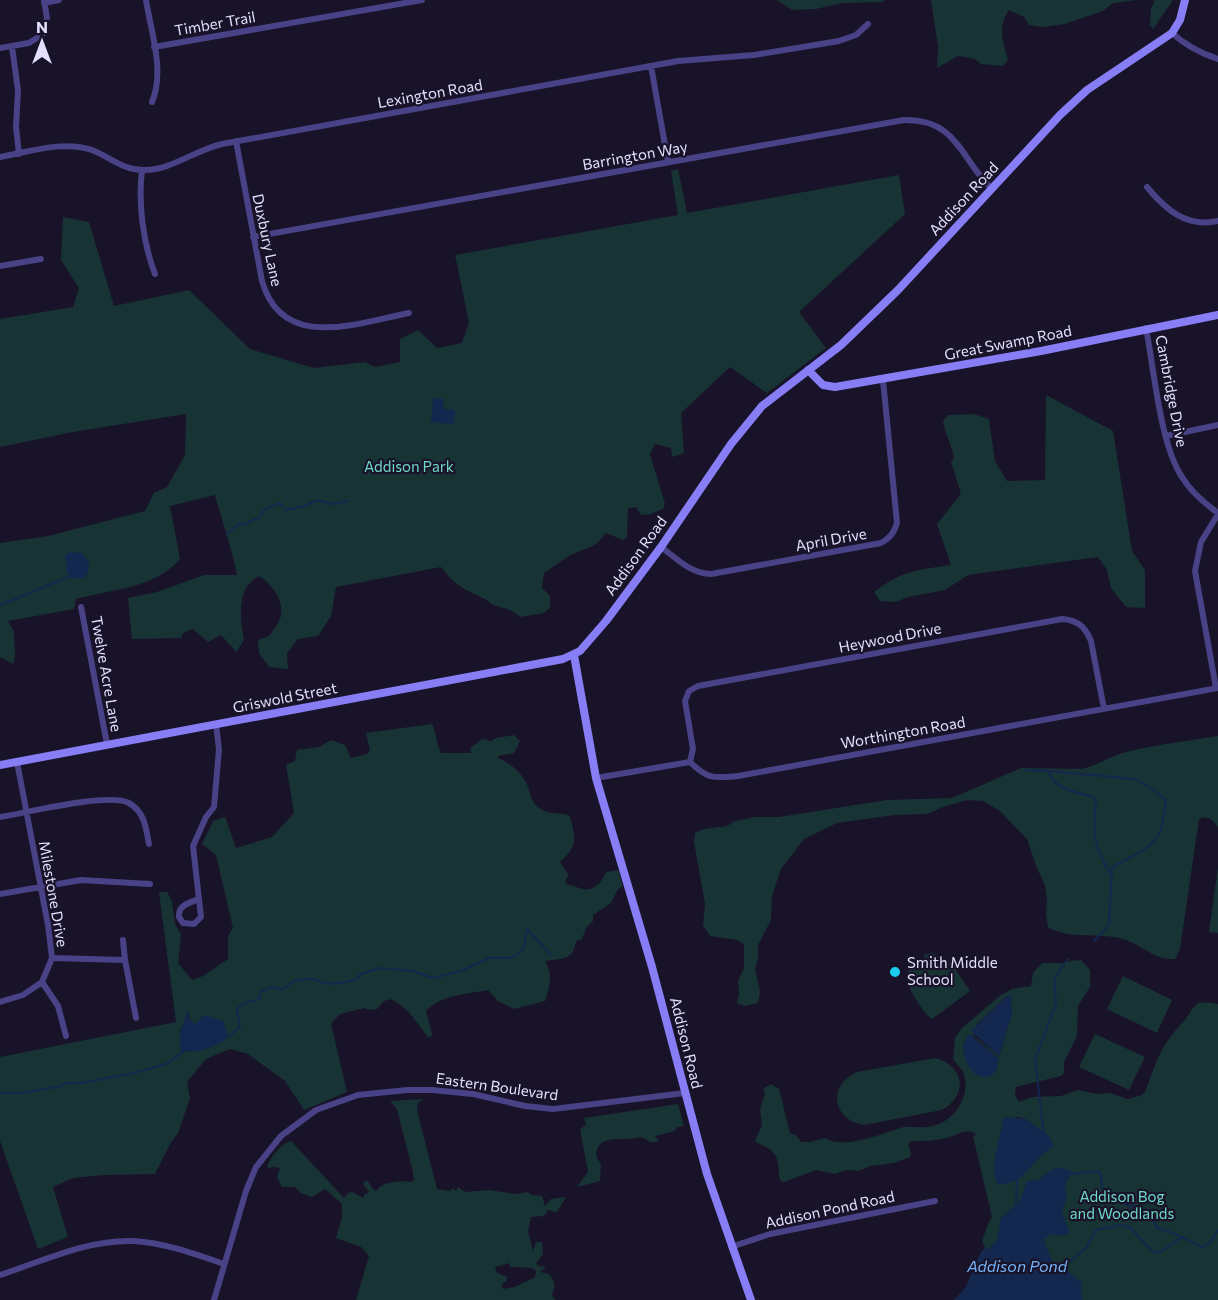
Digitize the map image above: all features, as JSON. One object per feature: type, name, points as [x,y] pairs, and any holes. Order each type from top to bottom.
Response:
[{"type":"main road","points":[[1172,33],[1180,20],[1185,0]]},
{"type":"main road","name":"Addison Road","points":[[751,1300],[707,1174],[652,967],[596,778],[574,655],[592,638],[661,547],[746,423],[762,406],[841,345],[898,290],[1060,115],[1087,90],[1172,33]]},
{"type":"main road","name":"Great Swamp Road","points":[[808,370],[820,383],[830,387],[883,380],[1218,315]]},
{"type":"main road","name":"Griswold Street","points":[[0,765],[563,659],[574,655]]},
{"type":"street","points":[[0,48],[33,42],[43,34],[47,22],[44,1],[58,0]]},
{"type":"street","points":[[146,0],[158,77],[152,102]]},
{"type":"street","name":"Timber Trail","points":[[154,47],[422,0]]},
{"type":"street","name":"Lexington Road","points":[[0,157],[58,147],[75,147],[91,150],[125,167],[142,170],[165,167],[203,149],[236,141],[651,66],[694,59],[754,55],[839,41],[856,34],[868,24]]},
{"type":"street","points":[[1172,33],[1184,44],[1218,59]]},
{"type":"street","points":[[12,47],[19,98],[16,127],[19,154]]},
{"type":"street","points":[[651,66],[669,162]]},
{"type":"street","name":"Barrington Way","points":[[254,237],[897,121],[919,120],[933,124],[951,136],[992,189]]},
{"type":"street","name":"Duxbury Lane","points":[[236,141],[262,281],[266,295],[278,311],[294,322],[314,328],[328,328],[408,313]]},
{"type":"street","points":[[142,170],[142,209],[155,274]]},
{"type":"street","points":[[1146,187],[1164,208],[1180,216],[1210,223],[1218,221]]},
{"type":"street","points":[[0,266],[41,259]]},
{"type":"street","name":"Cambridge Drive","points":[[1146,328],[1166,436],[1173,459],[1192,491],[1218,513]]},
{"type":"street","name":"April Drive","points":[[661,547],[693,571],[711,574],[881,543],[888,539],[897,523],[883,380]]},
{"type":"street","points":[[1166,436],[1218,425]]},
{"type":"street","points":[[1217,688],[1195,572],[1201,542],[1218,513]]},
{"type":"street","name":"Twelve Acre Lane","points":[[81,607],[107,744]]},
{"type":"street","name":"Heywood Drive","points":[[690,762],[693,749],[685,701],[689,691],[698,686],[1062,619],[1072,620],[1087,631],[1104,709]]},
{"type":"street","name":"Worthington Road","points":[[690,762],[701,773],[714,777],[738,776],[1217,688]]},
{"type":"street","points":[[199,899],[180,909],[183,923],[192,925],[200,919],[199,899],[193,846],[206,817],[214,807],[219,749],[216,724]]},
{"type":"street","name":"Milestone Drive","points":[[17,762],[41,886],[52,958],[42,982]]},
{"type":"street","points":[[596,778],[690,762]]},
{"type":"street","points":[[0,818],[99,800],[119,800],[130,804],[139,812],[144,820],[149,844]]},
{"type":"street","points":[[0,894],[81,880],[150,884]]},
{"type":"street","points":[[123,940],[136,1018]]},
{"type":"street","points":[[52,958],[125,960]]},
{"type":"street","points":[[0,1002],[23,995],[42,982],[58,1006],[66,1036]]},
{"type":"street","name":"Eastern Boulevard","points":[[214,1300],[246,1191],[256,1167],[293,1125],[316,1110],[340,1100],[376,1092],[432,1090],[473,1094],[525,1106],[553,1109],[685,1093]]},
{"type":"street","name":"Addison Pond Road","points":[[731,1247],[770,1234],[935,1201]]},
{"type":"street","points":[[0,1275],[85,1247],[116,1242],[152,1243],[224,1264]]},
{"type":"green space","points":[[777,0],[885,0],[792,10]]},
{"type":"green space","points":[[931,0],[1137,0],[1113,3],[1103,11],[1065,24],[1042,27],[1029,25],[1024,17],[1009,10],[1002,29],[1008,60],[1003,66],[981,64],[975,59],[958,56],[937,68],[938,46]]},
{"type":"green space","points":[[1151,0],[1173,0],[1153,29],[1150,25],[1151,8],[1155,1]]},
{"type":"green space","name":"Addison Park","points":[[678,169],[687,213],[899,175],[905,214],[799,312],[826,348],[767,393],[730,367],[681,413],[684,453],[672,457],[671,448],[655,444],[650,454],[665,504],[663,509],[641,515],[636,507],[628,508],[627,537],[623,540],[606,533],[593,546],[569,556],[544,573],[542,588],[550,596],[550,608],[544,613],[520,617],[465,589],[454,582],[441,567],[336,587],[331,616],[318,636],[298,639],[287,653],[288,669],[269,667],[259,653],[258,640],[269,636],[272,632],[281,615],[281,604],[276,592],[259,576],[246,588],[243,596],[241,623],[244,640],[236,652],[221,635],[208,642],[193,629],[183,633],[181,638],[132,639],[128,598],[157,592],[204,575],[237,575],[215,495],[170,506],[180,559],[170,569],[132,587],[76,599],[74,609],[8,621],[14,631],[13,664],[0,657],[0,543],[48,536],[145,511],[154,493],[167,487],[185,455],[186,414],[73,432],[0,447],[0,319],[73,307],[79,288],[61,260],[63,217],[89,222],[114,306],[189,290],[250,349],[314,368],[365,362],[375,367],[400,362],[400,339],[418,330],[437,348],[462,343],[469,322],[455,255],[678,215],[671,171]]},
{"type":"green space","points":[[1046,395],[1113,431],[1132,551],[1145,570],[1145,608],[1126,607],[1111,588],[1107,570],[1098,557],[968,575],[945,590],[908,597],[896,602],[880,601],[874,592],[894,579],[920,570],[951,565],[937,524],[961,494],[951,462],[954,458],[943,421],[948,415],[974,414],[989,419],[995,461],[1007,481],[1045,480]]},
{"type":"green space","points":[[432,724],[441,753],[471,753],[470,748],[482,739],[491,741],[514,735],[520,741],[514,753],[498,756],[498,758],[519,773],[526,782],[536,806],[546,812],[570,816],[574,842],[570,851],[560,862],[569,875],[565,881],[568,885],[586,890],[600,883],[606,872],[618,870],[623,886],[618,889],[611,903],[593,915],[593,921],[586,928],[582,939],[576,941],[570,955],[562,959],[545,961],[550,980],[545,1001],[514,1009],[498,1001],[488,990],[446,998],[426,1011],[431,1037],[428,1037],[408,1011],[392,999],[384,1001],[377,1009],[364,1008],[340,1014],[331,1024],[347,1092],[304,1110],[285,1081],[248,1054],[230,1049],[206,1059],[187,1082],[190,1098],[178,1133],[155,1174],[73,1178],[53,1187],[68,1237],[38,1249],[0,1141],[0,1057],[176,1022],[159,892],[167,892],[172,901],[175,924],[181,934],[178,963],[192,980],[203,976],[228,959],[228,936],[233,928],[216,855],[202,844],[213,821],[225,817],[236,848],[272,837],[294,813],[286,765],[295,761],[297,750],[319,747],[331,740],[345,745],[351,758],[367,754],[370,750],[366,733]],"holes":[[[188,1010],[190,1020],[195,1024],[202,1018],[222,1042],[200,1050],[186,1052],[180,1031],[185,1023]]]},
{"type":"green space","points":[[1218,736],[1218,827],[1208,818],[1199,819],[1180,949],[1175,959],[1155,955],[1123,939],[1075,935],[1048,927],[1045,885],[1027,839],[1000,811],[983,801],[967,800],[927,814],[894,815],[837,823],[804,839],[781,869],[772,896],[771,920],[758,945],[755,969],[760,992],[758,1003],[744,1006],[737,1003],[738,981],[744,968],[744,944],[737,940],[710,936],[703,925],[705,903],[694,842],[695,833],[755,817],[779,817],[887,800],[952,798],[1021,768],[1082,769],[1130,751]]},
{"type":"green space","points":[[1218,867],[1218,933],[1209,932]]},
{"type":"green space","points":[[932,953],[949,960],[970,991],[932,1019],[916,999],[907,979],[912,963],[920,966],[924,962],[924,955]]},
{"type":"green space","name":"Addison Bog and Woodlands","points":[[1081,960],[1090,970],[1090,987],[1078,1006],[1077,1036],[1064,1062],[1064,1073],[1061,1076],[1016,1087],[1015,1095],[1019,1102],[1032,1097],[1061,1096],[1078,1090],[1097,1094],[1110,1093],[1128,1099],[1142,1095],[1164,1046],[1194,1006],[1204,1002],[1218,1004],[1218,1300],[954,1300],[966,1287],[979,1256],[985,1248],[982,1240],[992,1217],[973,1136],[976,1135],[973,1132],[962,1132],[937,1140],[912,1141],[908,1144],[910,1157],[894,1163],[835,1174],[816,1170],[784,1182],[780,1180],[775,1154],[755,1141],[762,1125],[760,1109],[765,1094],[763,1089],[771,1084],[779,1089],[790,1133],[797,1136],[801,1142],[825,1138],[832,1141],[851,1142],[904,1127],[928,1127],[940,1124],[954,1114],[965,1091],[964,1074],[953,1059],[955,1038],[962,1028],[1001,995],[1012,989],[1031,986],[1033,973],[1042,963]],"holes":[[[1007,996],[1012,1013],[999,1056],[974,1036],[976,1025]],[[971,1035],[999,1059],[977,1075],[967,1061],[963,1044]],[[1017,1117],[1026,1119],[1032,1125],[1002,1131],[1003,1120]]]},
{"type":"green space","points":[[1123,976],[1172,1000],[1157,1033],[1107,1009]]},
{"type":"green space","points":[[1095,1034],[1145,1057],[1129,1090],[1079,1067]]},
{"type":"green space","points":[[935,1058],[952,1067],[960,1081],[956,1097],[942,1110],[864,1125],[853,1122],[840,1109],[837,1102],[841,1085],[857,1072]]},
{"type":"green space","points":[[424,1099],[418,1103],[417,1110],[437,1189],[450,1191],[453,1188],[456,1191],[458,1187],[465,1192],[489,1190],[515,1194],[528,1192],[531,1195],[542,1196],[545,1206],[551,1199],[566,1197],[557,1212],[547,1210],[543,1216],[531,1217],[528,1231],[533,1251],[536,1242],[542,1242],[543,1254],[536,1263],[538,1266],[546,1267],[540,1272],[549,1274],[553,1280],[552,1295],[555,1300],[356,1300],[369,1256],[361,1247],[336,1238],[342,1218],[342,1204],[325,1189],[312,1197],[301,1193],[295,1187],[282,1187],[277,1177],[280,1168],[267,1166],[277,1151],[291,1141],[344,1198],[352,1192],[363,1198],[369,1192],[363,1184],[365,1181],[368,1181],[376,1191],[387,1183],[411,1182],[414,1180],[413,1172],[397,1109],[390,1101]],"holes":[[[510,1263],[510,1267],[533,1268],[536,1271],[535,1277],[515,1287],[503,1289],[502,1284],[507,1281],[507,1277],[497,1273],[495,1267]]]},
{"type":"green space","points":[[678,1104],[684,1126],[655,1136],[659,1140],[654,1142],[640,1137],[603,1142],[596,1153],[601,1164],[600,1181],[577,1187],[588,1172],[580,1129],[586,1125],[584,1118]]},
{"type":"water","points":[[433,398],[444,399],[443,409],[455,410],[454,424],[431,422]]},
{"type":"water","points":[[70,552],[82,553],[89,562],[88,573],[84,578],[72,578],[67,573],[65,556]]},
{"type":"water","points":[[1011,995],[1012,1013],[999,1056],[971,1031],[1007,996]]},
{"type":"water","points":[[187,1009],[190,1020],[195,1024],[205,1015],[224,1021],[228,1037],[206,1049],[181,1050],[180,1035]]},
{"type":"water","points":[[969,1034],[999,1059],[996,1071],[989,1077],[977,1075],[969,1067],[963,1044]]},
{"type":"water","points":[[1006,1117],[1026,1119],[1049,1136],[1054,1146],[1018,1179],[998,1184],[994,1170],[995,1161],[1003,1120]]},
{"type":"water","name":"Addison Pond","points":[[1062,1168],[1071,1171],[1065,1184],[1067,1197],[1062,1211],[1069,1232],[1064,1236],[1051,1234],[1044,1239],[1056,1266],[1081,1281],[1082,1300],[954,1300],[966,1287],[981,1252],[985,1248],[989,1249],[997,1240],[1001,1218],[1020,1201],[1027,1181],[1038,1180],[1053,1169]]},
{"type":"waterway","points":[[226,534],[239,524],[245,524],[259,517],[264,510],[280,503],[286,510],[305,506],[317,500],[332,504],[348,501]]},
{"type":"waterway","points":[[0,605],[71,576]]},
{"type":"waterway","points":[[1026,770],[1048,771],[1055,782],[1061,786],[1096,798],[1095,837],[1110,873]]},
{"type":"waterway","points":[[1048,771],[1135,779],[1166,800],[1158,836],[1141,852],[1112,867],[1109,925],[1094,941]]},
{"type":"waterway","points":[[228,1037],[240,1027],[237,1009],[244,1003],[260,999],[260,992],[272,987],[282,990],[294,981],[313,979],[327,984],[346,982],[380,968],[413,971],[433,978],[461,971],[489,958],[512,958],[523,950],[527,929],[550,954]]},
{"type":"waterway","points":[[1044,1136],[1035,1060],[1056,1003],[1054,979],[1068,959]]},
{"type":"waterway","points":[[0,1093],[22,1093],[67,1083],[81,1083],[130,1074],[166,1064],[183,1052]]},
{"type":"waterway","points":[[1071,1174],[1097,1171],[1101,1174],[1102,1187],[1122,1202],[1135,1207],[1141,1216],[1151,1217],[1158,1229],[1203,1247],[1210,1243],[1218,1230]]},
{"type":"waterway","points":[[1016,1203],[1017,1179]]},
{"type":"waterway","points":[[1060,1270],[1086,1248],[1096,1230],[1119,1225],[1130,1227],[1154,1252],[1160,1252],[1182,1237]]},
{"type":"place","name":"Smith Middle School","points":[[895,972]]}]
